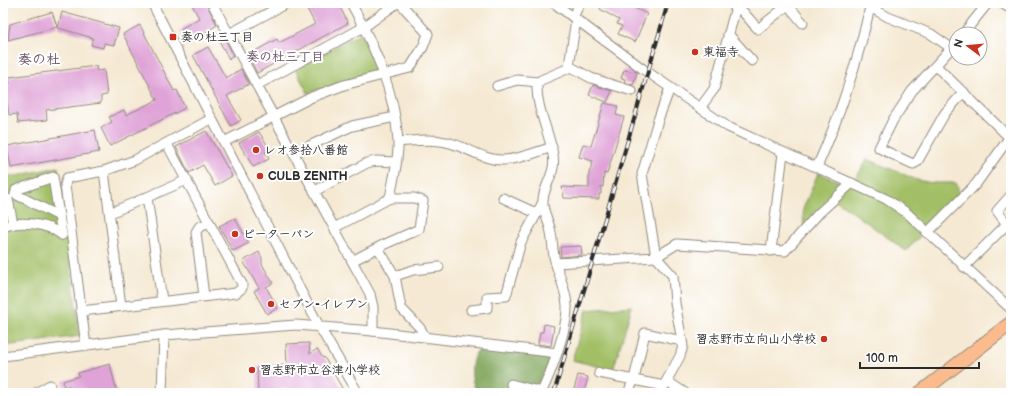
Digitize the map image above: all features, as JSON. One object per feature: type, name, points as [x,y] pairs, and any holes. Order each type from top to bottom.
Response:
[{"type":"highway","points":[[920,393],[1011,323]]},
{"type":"street","points":[[152,3],[210,119],[224,142],[319,326],[358,393]]},
{"type":"street","points":[[212,3],[370,294],[373,307],[373,331]]},
{"type":"street","points":[[229,34],[287,3]]},
{"type":"street","points":[[351,3],[379,59],[395,117],[398,142],[390,198]]},
{"type":"street","points":[[224,142],[273,115],[312,97],[344,85],[410,68],[423,47],[428,34],[399,3],[364,27],[257,84]]},
{"type":"street","points":[[554,3],[670,88],[734,130],[886,199],[907,213],[1011,309]]},
{"type":"street","points":[[497,86],[516,80],[539,82],[567,69],[569,66],[575,18],[580,3]]},
{"type":"street","points":[[969,26],[988,3]]},
{"type":"street","points":[[1002,3],[1011,9]]},
{"type":"street","points":[[737,4],[758,29],[788,5],[802,23]]},
{"type":"street","points":[[700,108],[714,89],[737,4]]},
{"type":"street","points":[[817,167],[841,110],[871,5],[888,17],[948,42]]},
{"type":"street","points":[[728,34],[752,61]]},
{"type":"street","points":[[948,52],[912,91],[893,120],[879,148],[913,164],[917,162],[945,113],[964,92]]},
{"type":"street","points":[[569,66],[591,78],[632,91]]},
{"type":"street","points":[[928,233],[976,184],[1010,138],[936,66]]},
{"type":"street","points":[[471,310],[487,308],[487,297],[506,296],[515,257],[521,242],[542,204],[554,167],[552,147],[541,115],[537,94],[537,84],[539,82]]},
{"type":"street","points":[[664,387],[680,356],[683,346],[675,303],[673,276],[656,257],[642,174],[658,120],[670,88]]},
{"type":"street","points":[[294,153],[352,126],[395,117]]},
{"type":"street","points":[[86,346],[65,185],[67,178],[104,171],[135,160],[167,144],[210,119]]},
{"type":"street","points":[[398,142],[436,140],[447,142],[488,158],[505,160],[532,154],[552,147]]},
{"type":"street","points":[[81,311],[236,293],[242,288],[242,284],[167,144]]},
{"type":"street","points":[[771,251],[783,153]]},
{"type":"street","points":[[315,191],[367,163],[376,161],[395,162]]},
{"type":"street","points":[[104,171],[121,306]]},
{"type":"street","points":[[3,227],[13,224],[28,224],[46,227],[62,235],[54,177],[13,194]]},
{"type":"street","points":[[110,213],[187,180]]},
{"type":"street","points":[[556,263],[656,257],[678,244],[785,251],[819,213],[852,183]]},
{"type":"street","points":[[13,194],[59,216]]},
{"type":"street","points":[[13,194],[13,224]]},
{"type":"street","points":[[964,267],[1007,224],[996,211],[1011,195]]},
{"type":"street","points":[[147,197],[162,301]]},
{"type":"street","points":[[334,228],[390,198],[414,198],[423,201],[419,229],[352,261]]},
{"type":"street","points":[[503,198],[536,213]]},
{"type":"street","points":[[511,384],[542,392],[556,353],[566,315],[567,305],[565,291],[556,263],[550,228],[542,204]]},
{"type":"street","points":[[204,296],[196,232],[199,227],[210,223]]},
{"type":"street","points":[[378,248],[395,276],[402,308],[420,328],[426,338]]},
{"type":"street","points":[[395,276],[413,270],[439,267]]},
{"type":"street","points":[[3,356],[164,335],[270,326],[319,326],[373,331],[556,353]]},
{"type":"street","points":[[628,393],[634,379],[645,334],[682,341]]},
{"type":"street","points":[[162,393],[164,335]]},
{"type":"street","points":[[598,373],[634,379],[685,393]]},
{"type":"street","points":[[36,393],[50,385]]},
{"type":"green space","points":[[359,34],[366,37],[380,66],[376,71],[308,93],[295,69]]},
{"type":"green space","points":[[867,159],[917,180],[932,183],[956,183],[960,194],[906,251],[836,200],[804,231],[803,209],[818,173],[845,184],[855,180]]},
{"type":"green space","points":[[58,167],[80,336],[3,346],[3,175],[16,176]]},
{"type":"green space","points":[[632,306],[613,370],[572,360],[587,310]]},
{"type":"green space","points":[[488,348],[537,355],[550,360],[540,393],[476,393],[472,377],[472,363],[476,352]]},
{"type":"building","points":[[191,3],[206,3],[217,25],[190,42],[184,40],[181,33],[182,28],[199,18]]},
{"type":"building","points":[[304,3],[338,3],[348,23],[257,73],[248,55],[277,39],[279,43],[315,24]]},
{"type":"building","points":[[603,3],[624,3],[647,14],[635,42],[618,34],[622,26],[617,24],[619,20],[600,9]]},
{"type":"building","points":[[52,12],[57,27],[8,40],[10,24]]},
{"type":"building","points":[[62,12],[119,28],[114,45],[104,43],[103,48],[91,45],[93,38],[58,28]]},
{"type":"building","points":[[140,25],[174,91],[177,90],[185,108],[110,146],[101,128],[112,122],[109,117],[124,110],[126,115],[157,100],[123,34]]},
{"type":"building","points":[[221,32],[234,56],[229,59],[216,35]]},
{"type":"building","points":[[208,47],[226,78],[241,69],[249,84],[227,96],[241,120],[231,126],[193,55]]},
{"type":"building","points":[[96,66],[97,71],[104,70],[107,95],[101,96],[101,103],[46,110],[47,120],[18,123],[17,114],[9,115],[5,85],[10,84],[9,77]]},
{"type":"building","points":[[624,70],[637,72],[633,85],[624,82],[625,79],[621,78]]},
{"type":"building","points":[[593,85],[612,91],[607,102],[589,95]]},
{"type":"building","points":[[604,103],[618,106],[616,115],[624,117],[607,174],[604,173],[603,187],[601,186],[601,194],[599,194],[599,199],[564,198],[562,187],[589,188],[589,173],[593,161],[579,157],[583,144],[591,146]]},
{"type":"building","points":[[95,130],[99,152],[11,168],[7,146]]},
{"type":"building","points":[[206,131],[232,176],[215,186],[203,165],[189,173],[176,147]]},
{"type":"building","name":"レオ参拾八番館","points":[[259,132],[270,149],[265,152],[269,159],[253,167],[239,143]]},
{"type":"building","points":[[235,218],[249,243],[233,251],[219,226]]},
{"type":"building","points":[[581,246],[582,255],[561,257],[560,247]]},
{"type":"building","points":[[259,252],[262,258],[262,264],[273,283],[266,287],[278,308],[267,314],[254,291],[259,288],[243,261]]},
{"type":"building","points":[[544,324],[554,326],[551,346],[538,344],[540,332],[543,332]]},
{"type":"building","points":[[309,343],[310,354],[317,349],[323,358],[324,357],[345,393],[295,393],[295,389],[281,389],[281,393],[258,393],[257,367],[287,365],[286,344]]},
{"type":"building","points":[[110,364],[117,393],[72,393],[70,386],[64,387],[63,381],[79,376],[78,373]]},
{"type":"building","points":[[578,375],[588,377],[584,393],[573,393]]},
{"type":"railway","points":[[554,393],[668,3]]},
{"type":"place","name":"奏の杜三丁目","points":[[173,37]]},
{"type":"place","name":"東福寺","points":[[695,52]]},
{"type":"place","name":"レオ参拾八番館","points":[[256,150]]},
{"type":"place","name":"CULB ZENITH","points":[[260,176]]},
{"type":"place","name":"ピーターパン","points":[[235,234]]},
{"type":"place","name":"セブン-イレブン","points":[[271,304]]},
{"type":"place","name":"習志野市立向山小学校","points":[[824,339]]},
{"type":"place","name":"習志野市立谷津小学校","points":[[252,370]]},
{"type":"district","name":"奏の杜三丁目","points":[[285,56]]},
{"type":"district","name":"奏の杜","points":[[39,59]]}]
